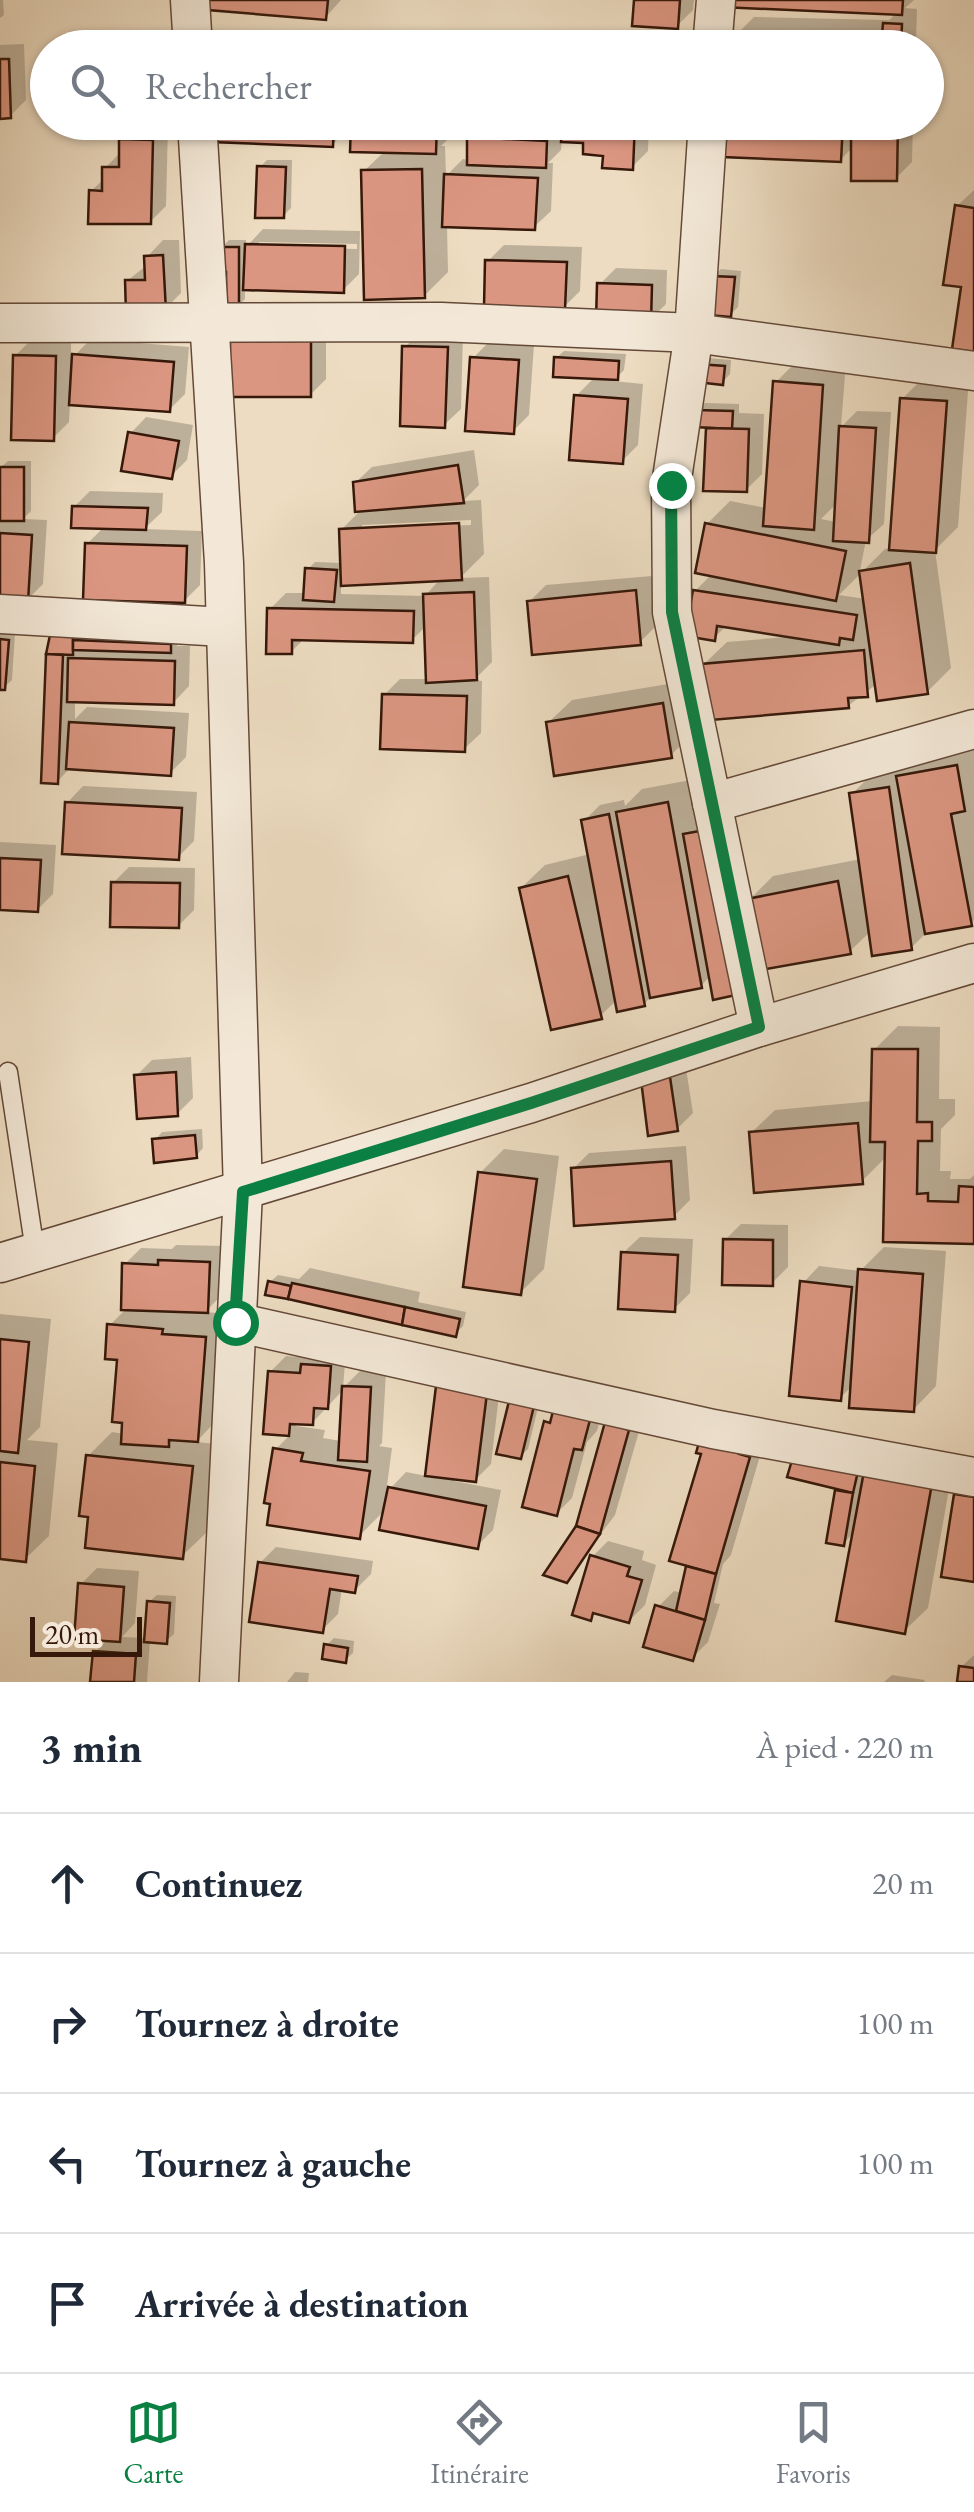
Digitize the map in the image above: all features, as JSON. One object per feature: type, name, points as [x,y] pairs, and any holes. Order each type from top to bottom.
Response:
[{"type":"street","points":[[190,0],[192,30]]},
{"type":"street","points":[[714,30],[716,0]]},
{"type":"street","points":[[198,140],[224,564],[243,1192],[219,1682]]},
{"type":"street","points":[[707,140],[694,333],[671,485],[672,612],[759,1027]]},
{"type":"street","points":[[0,323],[441,322],[694,333],[974,371]]},
{"type":"street","points":[[0,614],[224,627]]},
{"type":"street","points":[[712,803],[974,729]]},
{"type":"street","points":[[18,1257],[243,1192],[759,1027],[974,963]]},
{"type":"street","points":[[235,1322],[713,1429],[974,1477]]},
{"type":"lane","points":[[8,1072],[18,1257]]},
{"type":"building","points":[[209,0],[328,0],[326,20],[208,10]]},
{"type":"building","points":[[634,0],[680,0],[678,29],[632,26]]},
{"type":"building","points":[[721,0],[903,0],[902,15],[721,7]]},
{"type":"building","points":[[883,23],[902,24],[902,30],[882,30]]},
{"type":"building","points":[[0,59],[9,59],[11,118],[0,119]]},
{"type":"building","points":[[119,140],[153,140],[151,224],[88,224],[89,190],[102,191],[102,167],[119,167]]},
{"type":"building","points":[[212,140],[333,140],[333,147]]},
{"type":"building","points":[[350,140],[436,140],[436,154],[350,152]]},
{"type":"building","points":[[467,140],[547,141],[546,168],[467,165]]},
{"type":"building","points":[[634,140],[633,170],[602,168],[603,156],[583,154],[583,143],[561,142]]},
{"type":"building","points":[[723,140],[842,140],[841,162],[722,157]]},
{"type":"building","points":[[851,140],[898,140],[897,181],[851,181]]},
{"type":"building","points":[[257,166],[286,167],[284,218],[255,218]]},
{"type":"building","points":[[422,169],[425,298],[364,300],[361,170]]},
{"type":"building","points":[[444,174],[538,178],[535,230],[442,227]]},
{"type":"building","points":[[955,205],[974,208],[974,352],[952,349],[961,287],[943,285]]},
{"type":"building","points":[[245,244],[345,246],[344,293],[243,290]]},
{"type":"building","points":[[219,247],[239,247],[239,309],[226,309],[226,272],[219,272]]},
{"type":"building","points":[[163,255],[166,311],[126,314],[125,280],[145,280],[144,256]]},
{"type":"building","points":[[485,260],[567,262],[565,309],[484,307]]},
{"type":"building","points":[[711,276],[735,277],[731,317],[708,315]]},
{"type":"building","points":[[597,283],[652,285],[651,323],[596,321]]},
{"type":"building","points":[[230,340],[311,340],[311,397],[229,397]]},
{"type":"building","points":[[402,346],[448,347],[445,428],[400,426]]},
{"type":"building","points":[[72,354],[174,362],[170,412],[69,405]]},
{"type":"building","points":[[13,355],[56,356],[54,441],[11,440]]},
{"type":"building","points":[[470,357],[519,360],[514,434],[465,431]]},
{"type":"building","points":[[554,357],[619,361],[618,380],[553,377]]},
{"type":"building","points":[[697,364],[725,366],[723,385],[696,382]]},
{"type":"building","points":[[773,381],[823,385],[814,530],[763,526]]},
{"type":"building","points":[[574,395],[628,399],[623,464],[569,460]]},
{"type":"building","points":[[900,398],[947,401],[936,553],[889,550]]},
{"type":"building","points":[[695,410],[733,411],[732,429],[694,427]]},
{"type":"building","points":[[839,426],[876,428],[869,543],[833,541]]},
{"type":"building","points":[[706,428],[749,429],[747,492],[703,491]]},
{"type":"building","points":[[128,432],[179,441],[172,479],[121,471]]},
{"type":"building","points":[[458,465],[464,503],[355,512],[353,482]]},
{"type":"building","points":[[0,467],[24,467],[24,521],[0,521]]},
{"type":"building","points":[[72,506],[148,508],[146,530],[71,528]]},
{"type":"building","points":[[459,523],[462,580],[341,586],[339,529]]},
{"type":"building","points":[[705,523],[846,551],[836,601],[695,573]]},
{"type":"building","points":[[0,533],[32,535],[28,602],[0,601]]},
{"type":"building","points":[[85,543],[187,546],[185,603],[83,600]]},
{"type":"building","points":[[910,563],[928,694],[877,701],[859,571]]},
{"type":"building","points":[[305,568],[337,570],[334,602],[303,600]]},
{"type":"building","points":[[636,590],[641,645],[532,655],[527,601]]},
{"type":"building","points":[[693,590],[857,615],[853,640],[840,638],[839,645],[717,626],[715,641],[685,636]]},
{"type":"building","points":[[474,592],[477,680],[426,683],[423,594]]},
{"type":"building","points":[[267,608],[414,611],[413,643],[292,640],[292,654],[266,654]]},
{"type":"building","points":[[50,635],[73,636],[73,655],[46,654]]},
{"type":"building","points":[[0,639],[9,640],[5,690],[0,690]]},
{"type":"building","points":[[73,640],[171,644],[171,653],[73,650]]},
{"type":"building","points":[[864,650],[868,697],[848,698],[849,708],[711,720],[701,664]]},
{"type":"building","points":[[46,654],[63,655],[58,784],[41,783]]},
{"type":"building","points":[[68,658],[175,661],[174,705],[67,702]]},
{"type":"building","points":[[382,694],[467,696],[465,752],[380,749]]},
{"type":"building","points":[[663,703],[672,758],[554,776],[546,722]]},
{"type":"building","points":[[69,722],[174,728],[171,776],[66,769]]},
{"type":"building","points":[[957,765],[965,811],[951,814],[972,926],[925,934],[896,776]]},
{"type":"building","points":[[889,787],[912,950],[872,956],[849,793]]},
{"type":"building","points":[[65,802],[182,808],[179,860],[62,854]]},
{"type":"building","points":[[668,802],[702,988],[650,998],[616,812]]},
{"type":"building","points":[[609,814],[645,1006],[617,1012],[581,820]]},
{"type":"building","points":[[716,828],[745,993],[713,1000],[683,834]]},
{"type":"building","points":[[0,858],[41,860],[38,912],[0,910]]},
{"type":"building","points":[[568,876],[602,1019],[551,1030],[519,888]]},
{"type":"building","points":[[838,881],[851,954],[760,970],[747,899]]},
{"type":"building","points":[[111,882],[180,883],[179,928],[110,927]]},
{"type":"building","points":[[872,1049],[918,1049],[917,1122],[932,1122],[932,1141],[918,1141],[917,1194],[928,1193],[928,1201],[958,1202],[959,1186],[974,1187],[974,1244],[883,1242],[885,1142],[870,1142]]},
{"type":"building","points":[[176,1072],[178,1116],[137,1119],[134,1075]]},
{"type":"building","points":[[670,1077],[678,1131],[648,1136],[641,1080]]},
{"type":"building","points":[[858,1123],[863,1184],[754,1193],[749,1132]]},
{"type":"building","points":[[195,1135],[197,1158],[154,1163],[152,1139]]},
{"type":"building","points":[[671,1161],[675,1219],[574,1226],[571,1168]]},
{"type":"building","points":[[478,1172],[537,1179],[521,1295],[463,1287]]},
{"type":"building","points":[[723,1239],[773,1240],[773,1286],[722,1285]]},
{"type":"building","points":[[621,1252],[678,1255],[675,1312],[618,1309]]},
{"type":"building","points":[[158,1260],[210,1262],[208,1313],[121,1310],[122,1263],[158,1265]]},
{"type":"building","points":[[858,1269],[923,1274],[914,1412],[849,1408]]},
{"type":"building","points":[[268,1281],[291,1286],[288,1299],[265,1295]]},
{"type":"building","points":[[800,1281],[852,1287],[841,1401],[789,1396]]},
{"type":"building","points":[[292,1283],[405,1307],[402,1325],[288,1299]]},
{"type":"building","points":[[405,1307],[460,1319],[456,1337],[402,1325]]},
{"type":"building","points":[[107,1324],[206,1337],[198,1442],[169,1440],[169,1447],[121,1444],[122,1423],[112,1422],[117,1360],[105,1359]]},
{"type":"building","points":[[0,1339],[29,1342],[18,1453],[0,1451]]},
{"type":"building","points":[[301,1364],[331,1366],[328,1409],[314,1408],[313,1425],[290,1424],[289,1436],[263,1434],[268,1371],[300,1373]]},
{"type":"building","points":[[342,1386],[371,1387],[367,1462],[338,1460]]},
{"type":"building","points":[[436,1386],[487,1393],[476,1482],[425,1476]]},
{"type":"building","points":[[509,1401],[534,1406],[521,1459],[496,1454]]},
{"type":"building","points":[[554,1407],[591,1416],[582,1450],[574,1449],[557,1516],[522,1507],[544,1421],[550,1423]]},
{"type":"building","points":[[605,1422],[629,1430],[600,1534],[576,1526]]},
{"type":"building","points":[[702,1432],[742,1444],[739,1454],[750,1457],[716,1574],[669,1561],[701,1454],[696,1453]]},
{"type":"building","points":[[273,1448],[303,1453],[301,1461],[370,1471],[360,1539],[267,1525],[270,1504],[264,1503]]},
{"type":"building","points":[[795,1450],[859,1467],[853,1493],[787,1477]]},
{"type":"building","points":[[86,1455],[193,1466],[183,1559],[85,1548],[88,1517],[79,1516]]},
{"type":"building","points":[[0,1462],[35,1466],[26,1562],[0,1559]]},
{"type":"building","points":[[865,1466],[933,1478],[905,1634],[836,1621]]},
{"type":"building","points":[[388,1487],[486,1506],[478,1549],[379,1530]]},
{"type":"building","points":[[835,1490],[853,1493],[844,1546],[826,1543]]},
{"type":"building","points":[[954,1494],[974,1497],[974,1582],[941,1577]]},
{"type":"building","points":[[576,1526],[600,1534],[567,1583],[543,1575]]},
{"type":"building","points":[[590,1555],[630,1567],[627,1576],[642,1580],[629,1623],[593,1613],[591,1621],[572,1615]]},
{"type":"building","points":[[258,1562],[358,1576],[355,1593],[330,1589],[323,1633],[249,1622]]},
{"type":"building","points":[[686,1566],[716,1574],[705,1620],[676,1611]]},
{"type":"building","points":[[78,1583],[124,1587],[120,1642],[74,1639]]},
{"type":"building","points":[[147,1601],[170,1603],[167,1644],[144,1642]]},
{"type":"building","points":[[655,1605],[705,1620],[693,1661],[643,1647]]},
{"type":"building","points":[[324,1644],[348,1648],[346,1663],[322,1659]]},
{"type":"building","points":[[93,1651],[136,1654],[134,1682],[90,1682]]},
{"type":"building","points":[[959,1666],[974,1668],[974,1682],[957,1682]]},
{"type":"route","points":[[235,1322],[243,1192],[759,1027],[672,612],[671,485]]}]
